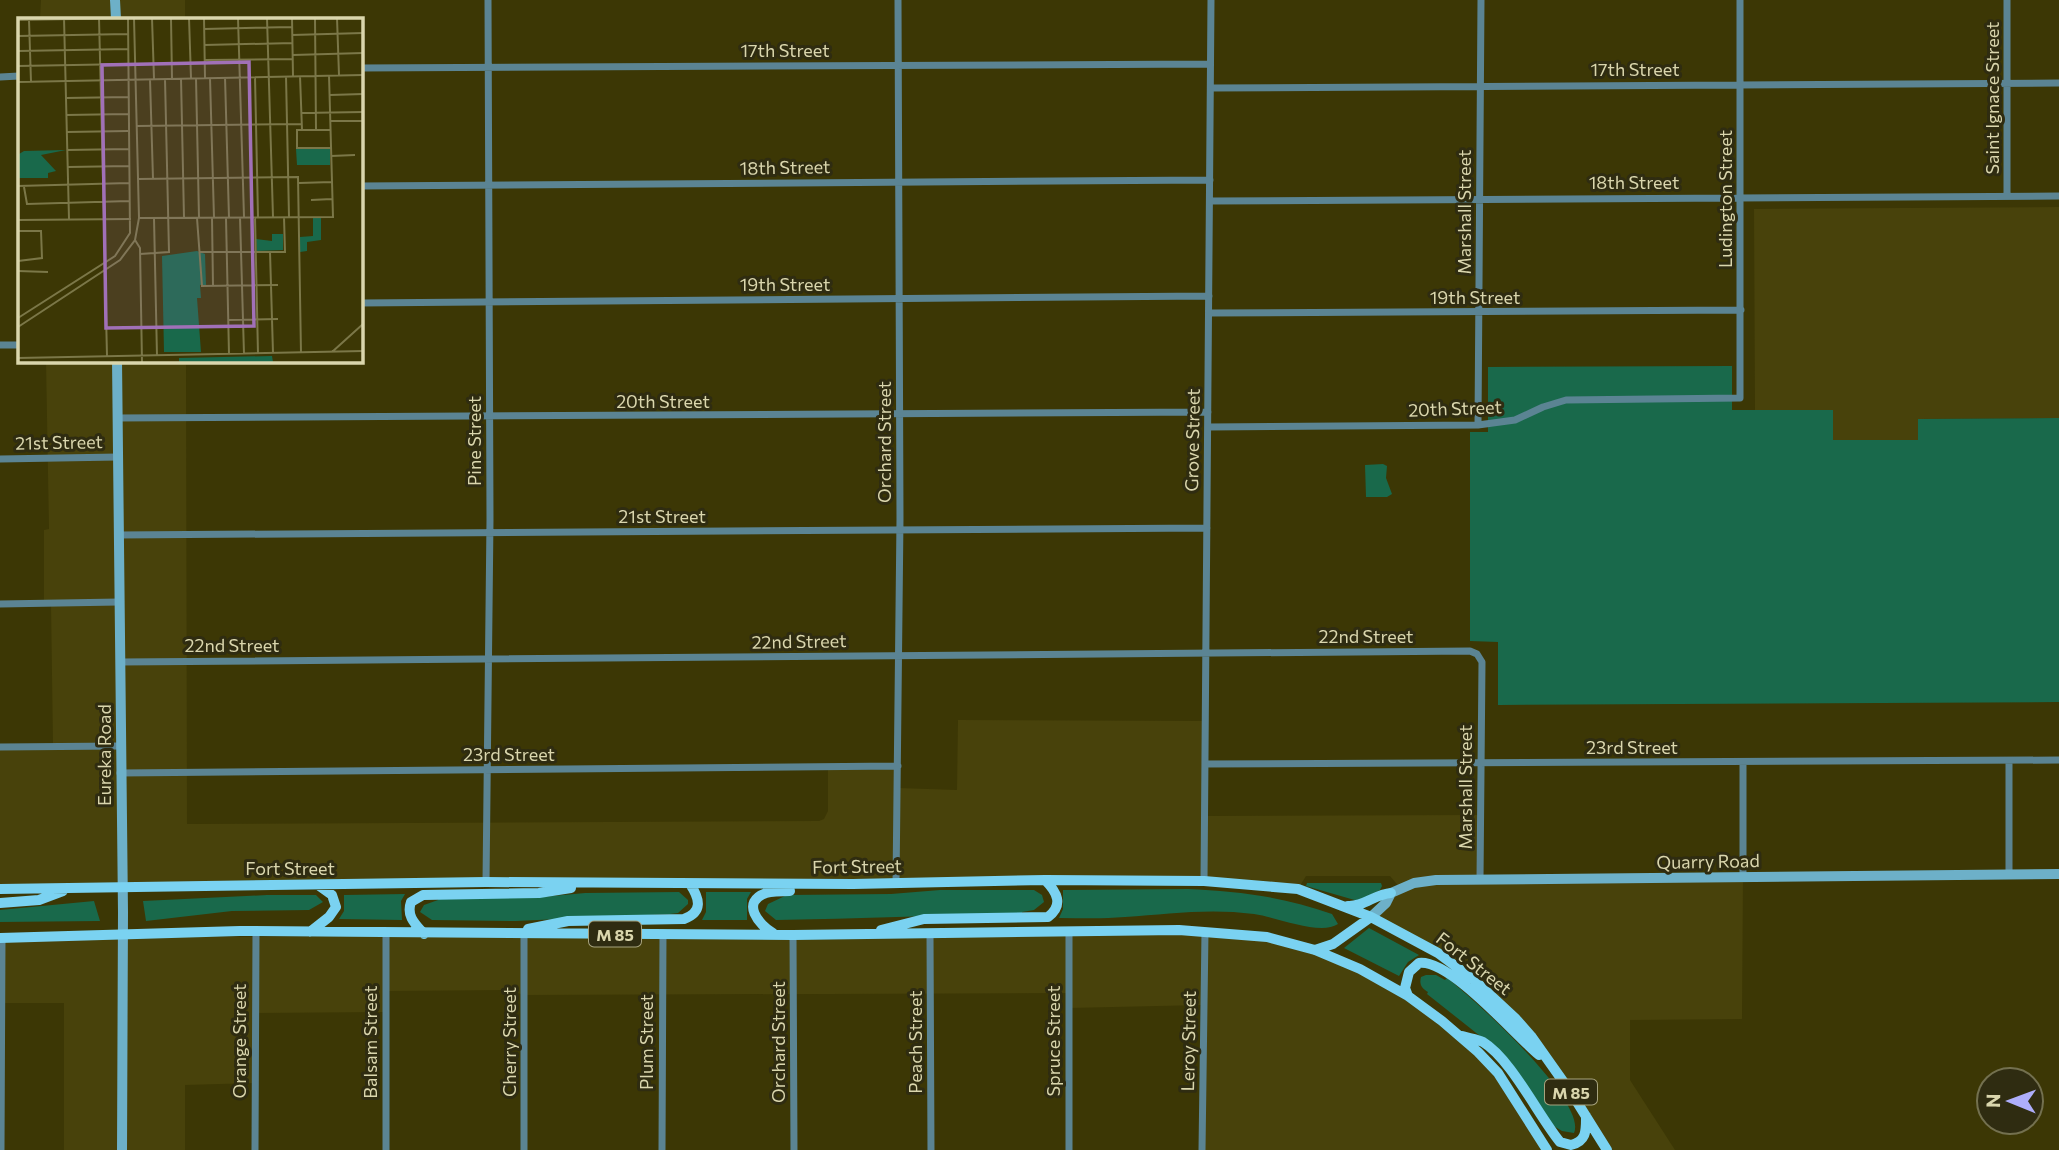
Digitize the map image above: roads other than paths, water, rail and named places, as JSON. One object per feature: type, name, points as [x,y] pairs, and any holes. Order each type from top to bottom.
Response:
[{"type":"main road","points":[[116,0],[116,18]]},
{"type":"main road","name":"Eureka Road","points":[[117,362],[123,888],[122,1150]]},
{"type":"main road","name":"Quarry Road","points":[[1391,893],[1414,883],[1436,880],[2059,874]]},
{"type":"main road","points":[[865,934],[924,919],[1048,917],[1056,909],[1058,902],[1056,893],[1045,880]]},
{"type":"main road","name":"Fort Street","points":[[0,889],[486,883],[897,884],[1045,880],[1204,881],[1298,889],[1371,917],[1438,953],[1474,980],[1516,1019],[1552,1065],[1607,1150]]},
{"type":"main road","points":[[776,935],[763,928],[754,913],[755,902],[765,893],[903,890],[927,887],[938,881]]},
{"type":"main road","points":[[424,934],[414,924],[409,912],[411,902],[423,895],[539,893],[564,890],[583,883]]},
{"type":"main road","points":[[502,934],[568,921],[684,919],[696,913],[699,906],[698,896],[690,884]]},
{"type":"main road","points":[[310,932],[337,907],[332,895],[318,885]]},
{"type":"main road","points":[[0,903],[39,900],[69,888]]},
{"type":"main road","points":[[1341,906],[1362,905],[1382,894],[1391,893]]},
{"type":"main road","points":[[1315,950],[1333,944],[1371,917],[1386,903],[1391,893]]},
{"type":"main road","name":"M 85","points":[[1,937],[256,932],[793,935],[1179,930],[1267,937],[1315,950],[1360,969],[1408,996],[1459,1035],[1498,1073],[1547,1150]]},
{"type":"main road","points":[[1408,996],[1405,988],[1409,972],[1419,963],[1430,963],[1472,992],[1521,1040],[1552,1065]]},
{"type":"main road","points":[[1459,1035],[1482,1042],[1493,1051],[1560,1142],[1572,1145],[1582,1140],[1586,1135],[1586,1115]]},
{"type":"street","name":"Pine Street","points":[[486,883],[490,418],[488,0]]},
{"type":"street","name":"Orchard Street","points":[[897,884],[900,530],[898,0]]},
{"type":"street","name":"Grove Street","points":[[1204,881],[1211,0]]},
{"type":"street","name":"Marshall Street","points":[[1478,425],[1481,0]]},
{"type":"street","name":"Ludington Street","points":[[1740,0],[1740,398]]},
{"type":"street","name":"Saint Ignace Street","points":[[2007,0],[2007,196]]},
{"type":"street","name":"17th Street","points":[[362,68],[1210,64]]},
{"type":"street","points":[[0,77],[18,76]]},
{"type":"street","name":"17th Street","points":[[1211,88],[2059,83]]},
{"type":"street","name":"18th Street","points":[[362,186],[1210,180]]},
{"type":"street","name":"18th Street","points":[[1210,201],[2059,196]]},
{"type":"street","name":"19th Street","points":[[362,303],[1209,296]]},
{"type":"street","name":"19th Street","points":[[1209,313],[1741,310]]},
{"type":"street","points":[[0,345],[18,345]]},
{"type":"street","name":"20th Street","points":[[1208,427],[1478,425],[1515,420],[1566,400],[1740,398]]},
{"type":"street","name":"20th Street","points":[[117,418],[1208,412]]},
{"type":"street","name":"21st Street","points":[[0,459],[118,457]]},
{"type":"street","name":"21st Street","points":[[118,536],[1207,528]]},
{"type":"street","points":[[0,604],[120,602]]},
{"type":"street","name":"22nd Street","points":[[120,662],[1206,652],[1470,651],[1477,654]]},
{"type":"street","name":"Marshall Street","points":[[1477,654],[1482,662],[1480,880]]},
{"type":"street","points":[[0,747],[120,746]]},
{"type":"street","name":"23rd Street","points":[[1205,764],[2059,760]]},
{"type":"street","points":[[2009,761],[2009,874]]},
{"type":"street","points":[[1742,876],[1743,762]]},
{"type":"street","name":"23rd Street","points":[[120,773],[898,766]]},
{"type":"street","name":"Orange Street","points":[[255,1150],[256,932]]},
{"type":"street","name":"Spruce Street","points":[[1069,932],[1069,1150]]},
{"type":"street","name":"Leroy Street","points":[[1202,1150],[1205,932]]},
{"type":"street","name":"Balsam Street","points":[[386,933],[386,1150]]},
{"type":"street","name":"Plum Street","points":[[662,1150],[663,933]]},
{"type":"street","name":"Cherry Street","points":[[524,934],[524,1150]]},
{"type":"street","name":"Peach Street","points":[[930,934],[931,1150]]},
{"type":"street","name":"Orchard Street","points":[[793,935],[793,1150]]},
{"type":"street","points":[[1,937],[1,1150]]}]
